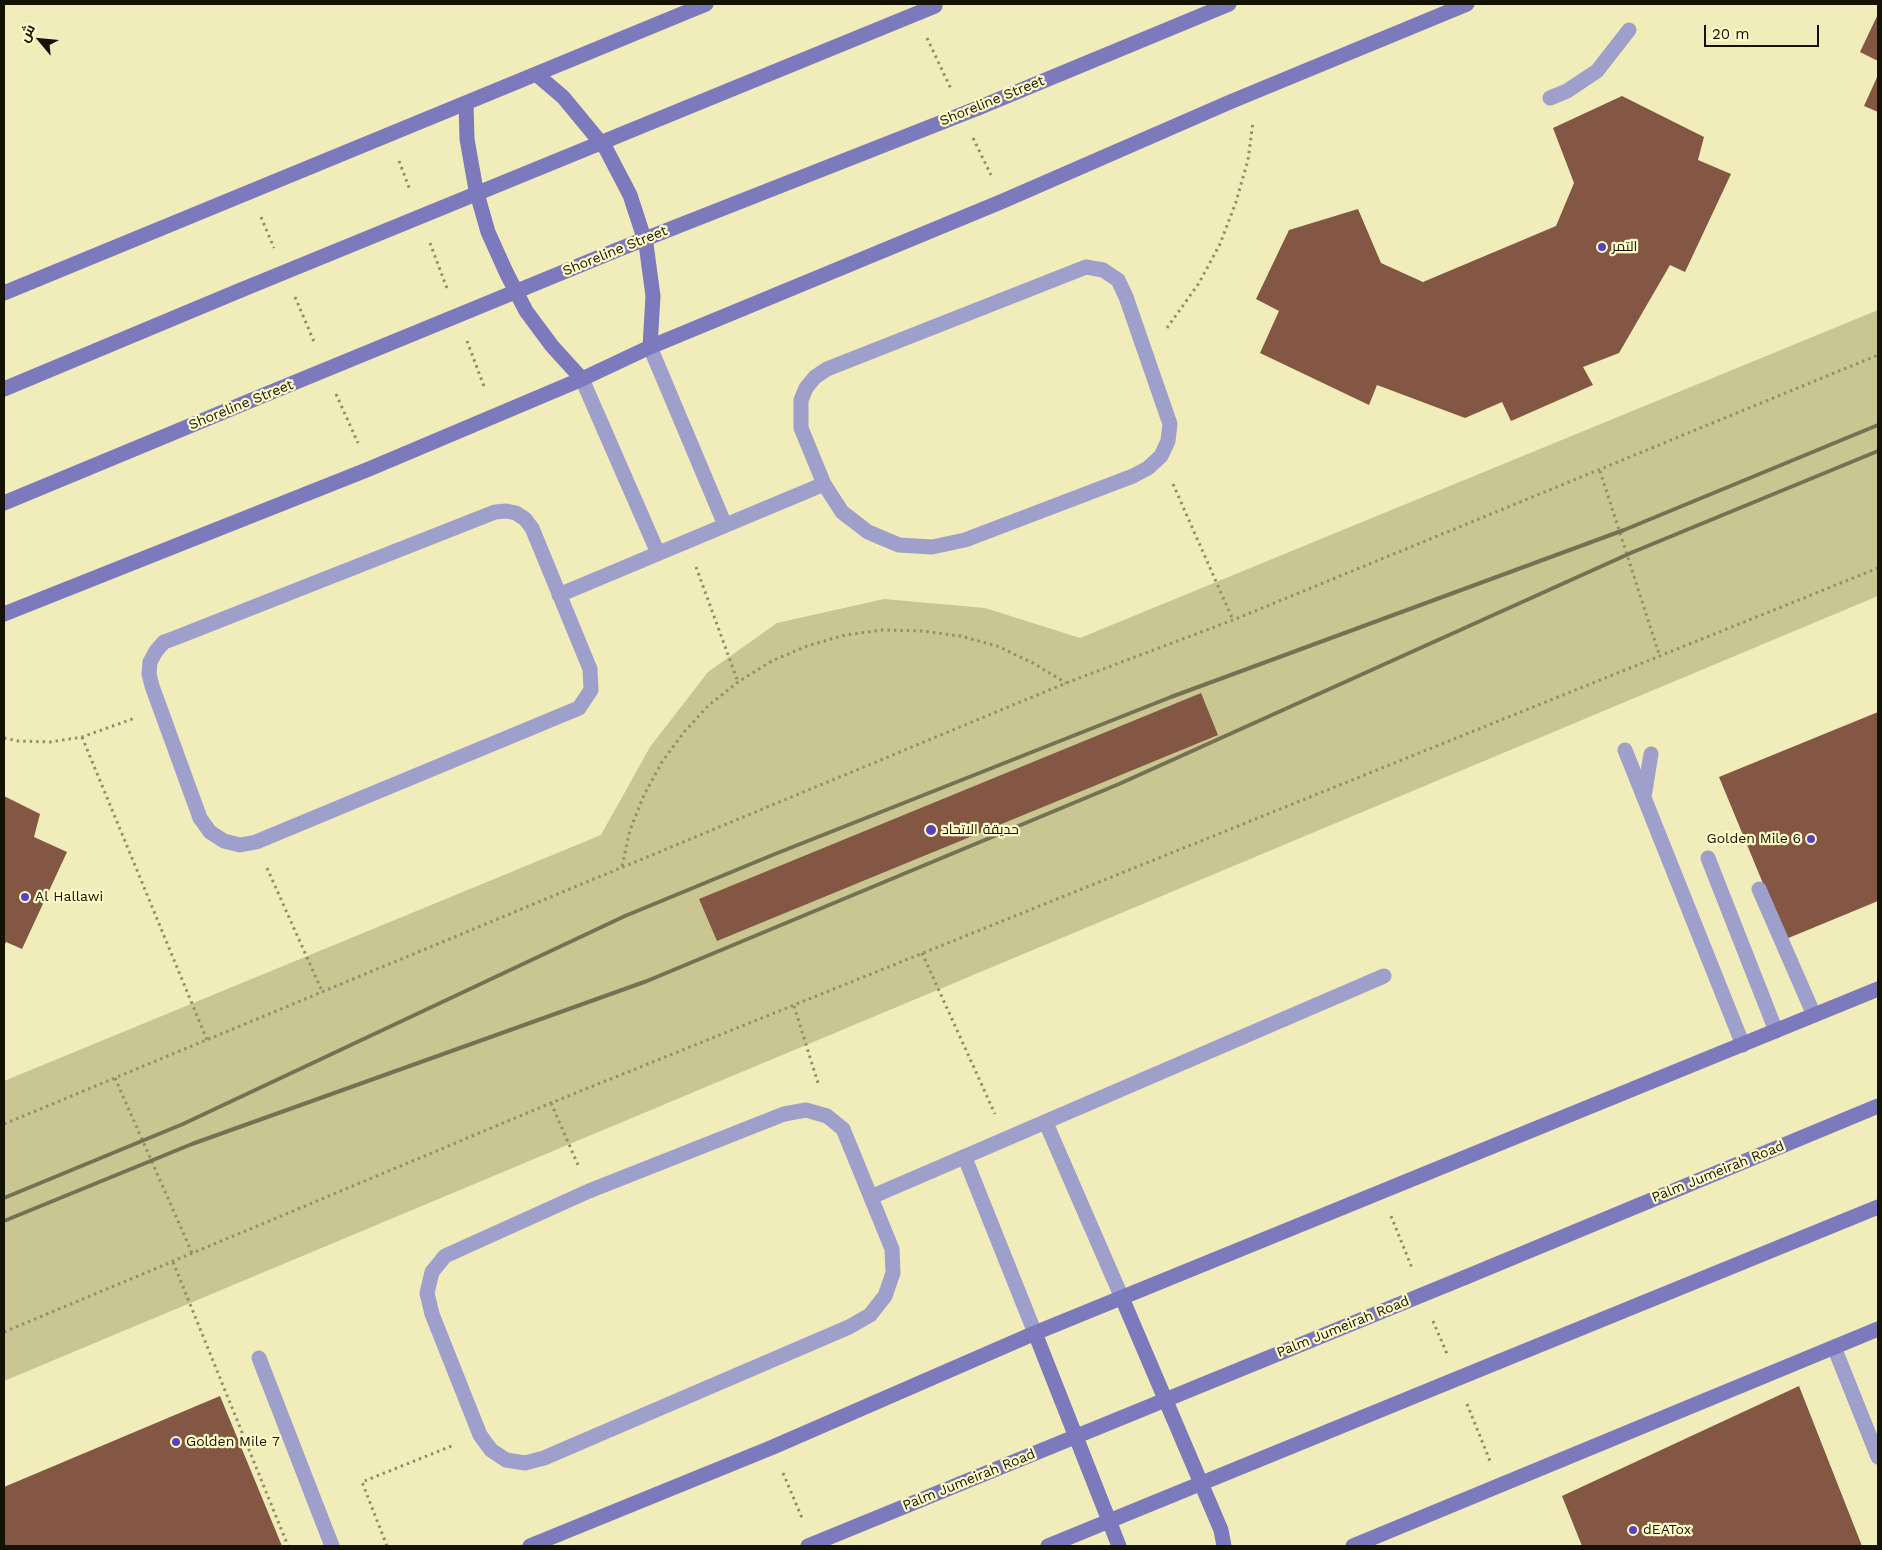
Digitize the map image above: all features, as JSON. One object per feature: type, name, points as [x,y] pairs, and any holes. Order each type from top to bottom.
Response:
[{"type":"street","points":[[4,293],[388,133],[466,103],[706,4]]},
{"type":"street","name":"Shoreline Street","points":[[4,503],[626,246],[978,108],[1228,4]]},
{"type":"street","points":[[4,614],[368,469],[582,379],[650,347],[1003,201],[1239,98],[1467,4]]},
{"type":"street","points":[[4,389],[938,5]]},
{"type":"street","points":[[536,74],[563,97],[606,149],[630,195],[646,244],[653,296],[650,347]]},
{"type":"street","points":[[466,103],[467,139],[476,190],[488,232],[526,310],[552,346],[582,379]]},
{"type":"street","points":[[530,1546],[773,1447],[1035,1333],[1878,989]]},
{"type":"street","name":"Palm Jumeirah Road","points":[[808,1546],[1878,1106]]},
{"type":"street","points":[[1048,1546],[1878,1207]]},
{"type":"street","points":[[1122,1298],[1221,1530],[1224,1546]]},
{"type":"street","points":[[1353,1546],[1878,1329]]},
{"type":"street","points":[[1035,1333],[1118,1546]]},
{"type":"lane","points":[[1550,98],[1567,91],[1597,71],[1628,30]]},
{"type":"lane","points":[[1086,267],[1103,270],[1118,280],[1126,297],[1170,424],[1168,441],[1161,456],[1148,468],[1133,476],[965,540],[932,547],[899,545],[868,532],[842,512],[824,484],[801,428],[800,400],[806,388],[815,377],[827,369],[1086,267]]},
{"type":"lane","points":[[650,347],[725,525]]},
{"type":"lane","points":[[582,379],[658,553]]},
{"type":"lane","points":[[559,594],[824,484]]},
{"type":"lane","points":[[494,512],[516,513],[525,519],[532,528],[559,594],[590,669],[591,690],[579,708],[256,842],[240,845],[224,841],[210,832],[200,818],[149,674],[153,656],[164,642],[494,512]]},
{"type":"lane","points":[[1625,750],[1743,1045]]},
{"type":"lane","points":[[1644,798],[1651,754]]},
{"type":"lane","points":[[1708,858],[1776,1030]]},
{"type":"lane","points":[[1759,889],[1814,1015]]},
{"type":"lane","points":[[871,1197],[1384,976]]},
{"type":"lane","points":[[806,1110],[827,1116],[843,1129],[892,1249],[892,1273],[885,1296],[870,1315],[849,1327],[544,1458],[525,1463],[506,1460],[491,1450],[480,1435],[432,1314],[427,1293],[432,1272],[445,1256],[590,1191],[784,1114],[806,1110]]},
{"type":"lane","points":[[1046,1123],[1122,1298]]},
{"type":"lane","points":[[965,1158],[1035,1333]]},
{"type":"lane","points":[[1834,1347],[1878,1457]]},
{"type":"lane","points":[[259,1358],[332,1546]]},
{"type":"path","points":[[1145,353],[1179,312],[1199,283],[1220,244],[1236,202],[1248,160],[1254,116]]},
{"type":"path","points":[[388,133],[412,197]]},
{"type":"path","points":[[250,191],[277,254]]},
{"type":"path","points":[[426,233],[450,297]]},
{"type":"path","points":[[292,290],[319,353]]},
{"type":"path","points":[[464,334],[495,416]]},
{"type":"path","points":[[4,1124],[322,990],[1066,683],[1233,620],[1600,471],[1878,355]]},
{"type":"path","points":[[334,388],[368,469]]},
{"type":"path","points":[[1161,456],[1233,620]]},
{"type":"path","points":[[1600,471],[1660,657]]},
{"type":"path","points":[[687,541],[738,682]]},
{"type":"path","points":[[4,1332],[192,1255],[551,1103],[1878,568]]},
{"type":"path","points":[[622,866],[637,812],[662,762],[684,732],[709,705],[738,682],[772,661],[807,646],[844,635],[893,630],[922,631],[960,636],[998,646],[1033,663],[1066,683]]},
{"type":"path","points":[[4,738],[18,741],[50,742],[82,737],[161,709]]},
{"type":"path","points":[[82,737],[207,1040]]},
{"type":"path","points":[[256,842],[322,990]]},
{"type":"path","points":[[922,953],[1006,1140]]},
{"type":"path","points":[[794,1006],[827,1116]]},
{"type":"path","points":[[115,1078],[192,1255]]},
{"type":"path","points":[[551,1103],[590,1191]]},
{"type":"path","points":[[1381,1192],[1414,1274]]},
{"type":"path","points":[[173,1262],[288,1546]]},
{"type":"path","points":[[1433,1320],[1448,1356]]},
{"type":"path","points":[[1466,1402],[1500,1484]]},
{"type":"path","points":[[387,1546],[362,1482],[480,1435]]},
{"type":"path","points":[[773,1447],[802,1519]]},
{"type":"shaded area","points":[[1878,310],[1878,596],[4,1381],[4,1081],[601,835],[650,747],[708,672],[777,623],[884,599],[985,608],[1080,638]]},
{"type":"building","points":[[1878,14],[1878,61],[1860,52]]},
{"type":"building","points":[[1878,75],[1878,112],[1864,106]]},
{"type":"building","name":"التمر","points":[[1622,96],[1704,137],[1698,160],[1731,174],[1685,272],[1670,265],[1619,353],[1583,367],[1593,385],[1511,421],[1502,402],[1465,418],[1377,385],[1369,405],[1260,353],[1279,311],[1256,299],[1289,230],[1358,209],[1381,263],[1423,282],[1556,226],[1574,183],[1553,128]]},
{"type":"building","points":[[1201,693],[1218,735],[717,941],[699,899]]},
{"type":"building","name":"Golden Mile 6","points":[[1878,712],[1878,901],[1786,939],[1719,777]]},
{"type":"building","name":"Al Hallawi","points":[[4,796],[40,814],[34,837],[67,852],[22,949],[6,942],[4,946]]},
{"type":"building","points":[[1799,1386],[1862,1546],[1582,1546],[1562,1496]]},
{"type":"building","name":"Golden Mile 7","points":[[220,1396],[282,1546],[4,1546],[4,1487]]},
{"type":"railway","points":[[4,1198],[183,1124],[625,916],[775,854],[1171,697],[1624,530],[1878,425]]},
{"type":"railway","points":[[4,1221],[192,1144],[647,981],[1119,784],[1633,552],[1878,451]]},
{"type":"place","name":"التمر","points":[[1602,247]]},
{"type":"place","name":"حديقة الاتحاد","points":[[931,830]]},
{"type":"place","name":"Golden Mile 6","points":[[1811,839]]},
{"type":"place","name":"Al Hallawi","points":[[25,897]]},
{"type":"place","name":"Golden Mile 7","points":[[176,1442]]},
{"type":"place","name":"dEATox","points":[[1633,1530]]}]
